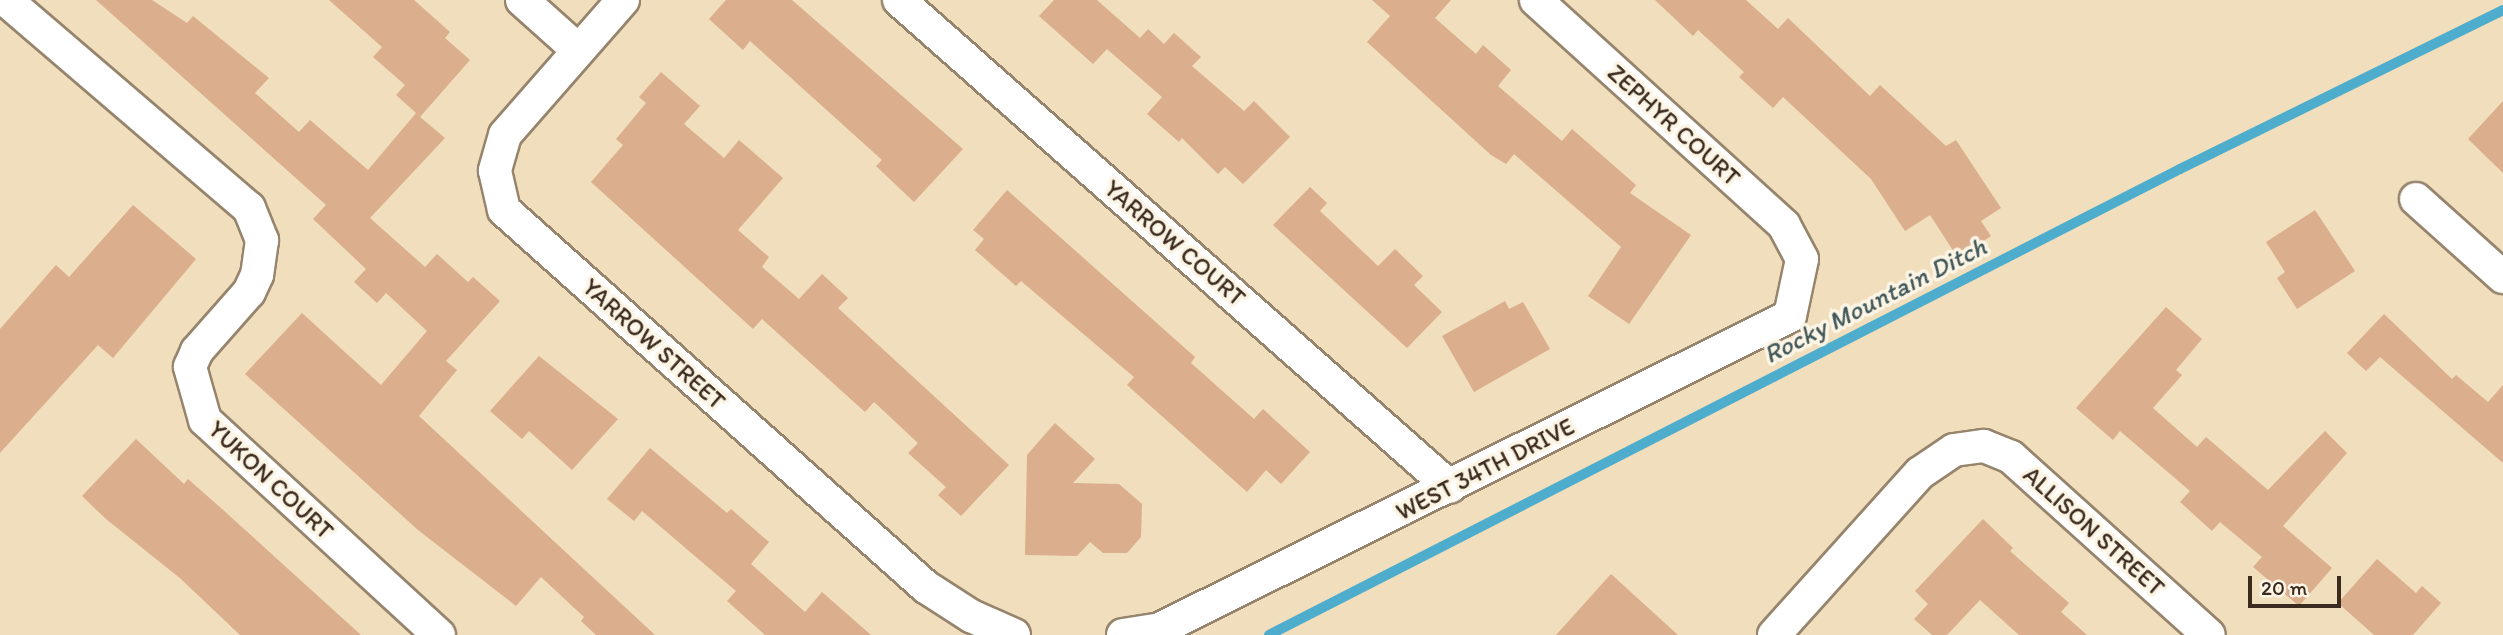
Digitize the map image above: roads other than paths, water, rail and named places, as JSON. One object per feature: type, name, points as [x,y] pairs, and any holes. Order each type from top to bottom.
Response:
[{"type":"street","name":"YUKON COURT","points":[[6,0],[249,208],[262,240],[262,257],[249,292],[197,351],[190,367],[201,413],[439,635]]},
{"type":"street","points":[[522,0],[578,50]]},
{"type":"street","name":"YARROW STREET","points":[[623,0],[505,135],[495,172],[504,209],[926,587],[971,616],[1014,635]]},
{"type":"street","name":"YARROW COURT","points":[[899,0],[1450,487]]},
{"type":"street","name":"ZEPHYR COURT","points":[[1536,0],[1784,225],[1802,259]]},
{"type":"street","points":[[2416,199],[2503,277]]},
{"type":"street","name":"WEST 34TH DRIVE","points":[[1123,635],[1160,629],[1790,316],[1802,259]]},
{"type":"street","name":"ALLISON STREET","points":[[1774,635],[1920,473],[1945,454],[1970,447],[1997,449],[2011,457],[2209,635]]},
{"type":"waterway","name":"Rocky Mountain Ditch","points":[[1269,635],[2180,169],[2503,10]]}]
